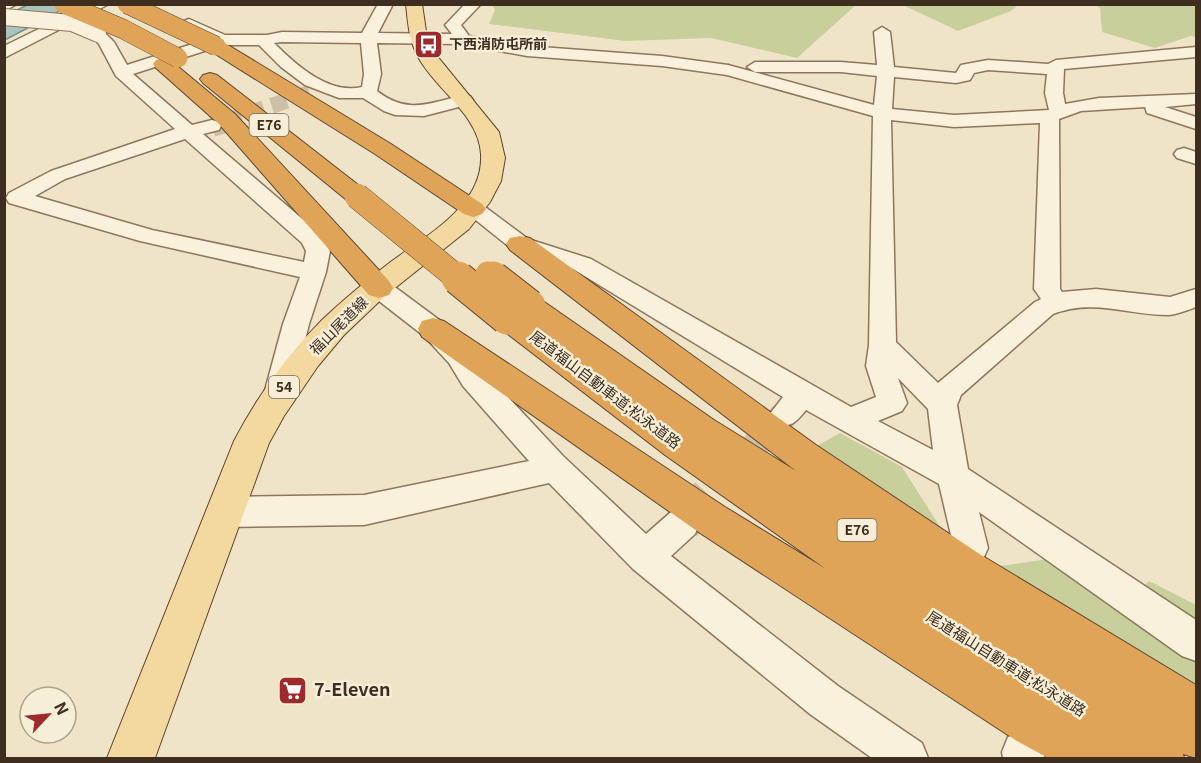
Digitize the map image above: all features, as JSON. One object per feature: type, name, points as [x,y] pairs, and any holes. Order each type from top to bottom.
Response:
[{"type":"highway","points":[[63,4],[171,61],[227,119],[379,288]]},
{"type":"highway","name":"尾道福山自動車道;松永道路","points":[[126,4],[164,25],[213,46],[255,90],[367,192]]},
{"type":"highway","points":[[213,46],[383,149],[472,209]]},
{"type":"highway","name":"尾道福山自動車道;松永道路","points":[[171,61],[237,99],[367,192],[518,312],[678,445],[938,622],[1160,759]]},
{"type":"highway","points":[[520,244],[803,456],[957,563],[1197,712]]},
{"type":"highway","name":"尾道福山自動車道;松永道路","points":[[518,312],[959,596],[1197,735]]},
{"type":"highway","points":[[433,329],[711,519],[1034,724],[1096,759]]},
{"type":"main road","name":"福山尾道線","points":[[131,759],[252,441],[278,394],[309,353],[348,312],[460,223],[489,182],[495,163],[494,147],[488,132],[428,58],[418,38],[414,4]]},
{"type":"street","points":[[4,7],[10,4]]},
{"type":"street","points":[[4,51],[83,4]]},
{"type":"street","points":[[4,51],[102,4]]},
{"type":"street","points":[[146,4],[171,13],[213,46]]},
{"type":"street","points":[[267,40],[266,44],[317,90],[347,94],[367,92],[372,81],[369,37],[378,15],[386,4]]},
{"type":"street","points":[[460,39],[461,36],[453,25],[454,22],[474,4]]},
{"type":"street","points":[[4,17],[72,23],[98,34],[106,42],[122,72],[200,128],[312,239],[318,251],[315,272],[296,324],[278,394]]},
{"type":"street","points":[[850,420],[892,403],[880,366],[883,345],[882,113],[886,71],[882,32]]},
{"type":"street","points":[[122,72],[213,46],[282,37],[460,39],[527,51],[662,61],[728,70],[882,113],[954,121],[1054,114],[1109,101],[1165,104],[1197,99]]},
{"type":"street","points":[[1056,303],[1047,289],[1053,93],[1056,65],[1197,52]]},
{"type":"street","points":[[728,70],[730,64],[769,69],[841,67],[956,78],[964,76],[967,69],[988,65],[1055,70]]},
{"type":"street","points":[[367,92],[381,105],[405,112],[419,111],[464,100]]},
{"type":"street","points":[[1137,102],[1197,123]]},
{"type":"street","points":[[200,128],[58,175],[17,198],[148,236],[315,272]]},
{"type":"street","points":[[472,209],[520,244],[582,264],[794,405],[850,420],[952,476],[1197,642]]},
{"type":"street","points":[[379,288],[433,329],[459,356],[473,378],[552,465],[645,557],[824,700],[907,759]]},
{"type":"street","points":[[971,548],[952,476],[942,405],[950,388],[1044,308],[1056,303],[1067,299],[1096,298],[1171,306],[1197,298]]},
{"type":"street","points":[[883,345],[942,405]]},
{"type":"street","points":[[226,512],[364,510],[541,472],[552,465]]},
{"type":"street","points":[[645,557],[683,523]]},
{"type":"green space","points":[[492,5],[856,5],[797,58],[711,38],[626,41],[489,24],[495,10]]},
{"type":"green space","points":[[903,5],[1018,5],[1011,11],[958,31]]},
{"type":"green space","points":[[1095,5],[1196,5],[1196,37],[1191,36],[1155,48],[1102,32],[1100,8]]},
{"type":"green space","points":[[840,433],[902,467],[944,533],[813,448]]},
{"type":"green space","points":[[1056,558],[1196,653],[1196,694],[1076,624],[1000,566]]},
{"type":"green space","points":[[1149,581],[1196,605],[1196,635],[1137,594]]},
{"type":"water","points":[[27,5],[71,5],[5,40],[5,16]]},
{"type":"tunnel","points":[[226,121],[310,93]]},
{"type":"tunnel","points":[[212,126],[231,120]]},
{"type":"tunnel","points":[[715,489],[784,415]]},
{"type":"tunnel","points":[[683,523],[717,487]]},
{"type":"place","name":"下西消防屯所前","points":[[428,44]]},
{"type":"place","name":"7-Eleven","points":[[293,690]]}]
